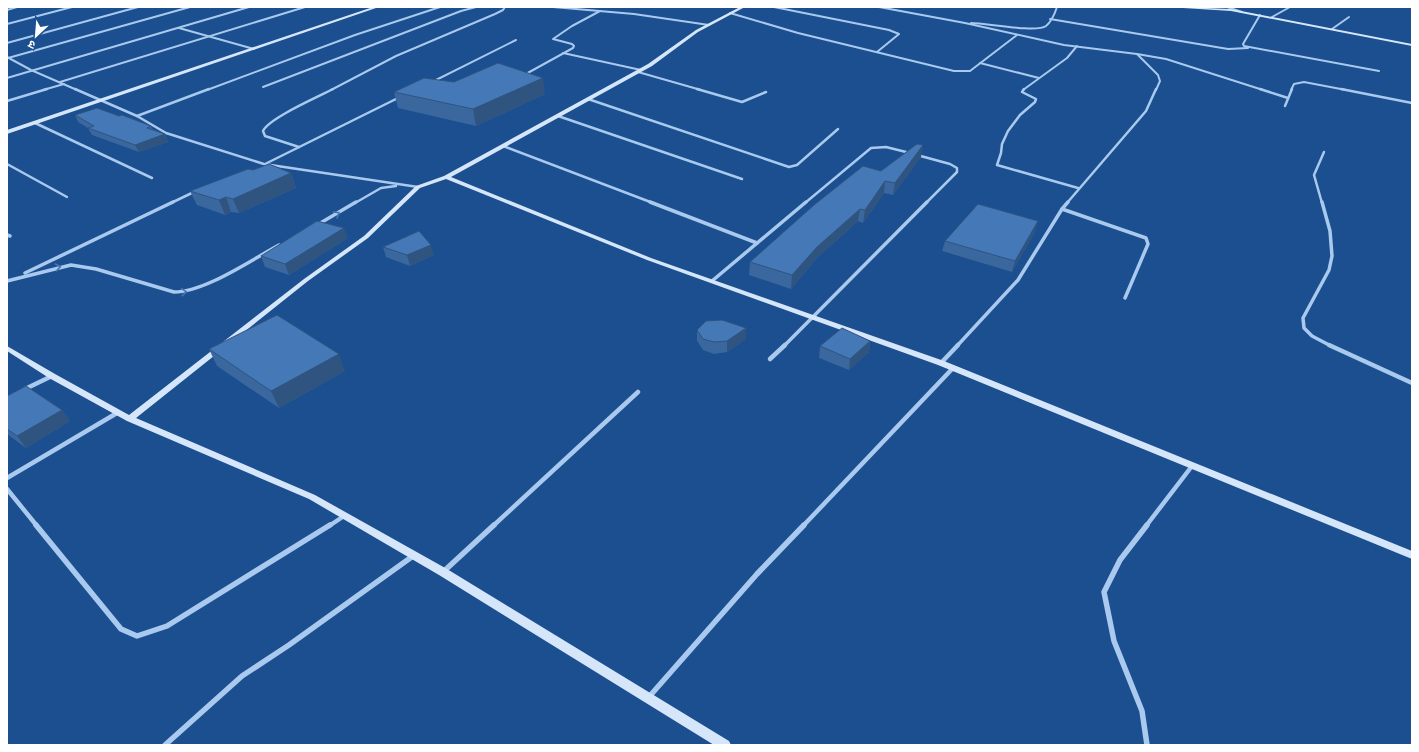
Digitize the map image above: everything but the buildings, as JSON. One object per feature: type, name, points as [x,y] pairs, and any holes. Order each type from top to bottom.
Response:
[{"type":"street","points":[[7,10],[18,7]]},
{"type":"street","points":[[7,24],[72,7]]},
{"type":"street","points":[[7,43],[138,7]]},
{"type":"street","points":[[8,58],[190,7]]},
{"type":"street","points":[[7,78],[248,7]]},
{"type":"street","points":[[60,82],[305,7]]},
{"type":"street","points":[[7,132],[377,7]]},
{"type":"street","points":[[137,116],[355,35],[440,7]]},
{"type":"street","points":[[263,87],[461,11],[476,7]]},
{"type":"street","points":[[299,147],[265,136],[263,131],[265,127],[285,114],[396,56],[503,10],[505,7]]},
{"type":"street","points":[[553,7],[634,14],[709,25]]},
{"type":"street","points":[[130,419],[306,280],[366,237],[418,187],[446,177],[588,100],[639,71],[709,25],[743,7]]},
{"type":"street","points":[[774,7],[889,30],[899,34],[877,52]]},
{"type":"street","points":[[879,7],[1077,46],[1166,59],[1288,98]]},
{"type":"street","points":[[965,23],[986,23],[1036,29],[1047,25],[1056,7]]},
{"type":"street","points":[[1183,7],[1242,12],[1412,45]]},
{"type":"street","points":[[1227,7],[1242,12]]},
{"type":"street","points":[[1272,17],[1290,7]]},
{"type":"street","points":[[518,78],[574,46],[553,39],[572,26],[600,11]]},
{"type":"street","points":[[730,13],[798,33],[954,71],[970,71],[1017,35]]},
{"type":"street","points":[[1248,48],[1243,44],[1260,15]]},
{"type":"street","points":[[1332,29],[1349,17]]},
{"type":"street","points":[[1050,19],[1228,49],[1248,48],[1379,71]]},
{"type":"street","points":[[179,28],[254,49]]},
{"type":"street","points":[[431,82],[516,40]]},
{"type":"street","points":[[1077,46],[1067,58],[1023,90],[1022,92],[1036,99],[1035,102],[1020,112],[1012,124],[1002,145],[1001,154],[996,162],[997,165],[1007,170],[1078,188]]},
{"type":"street","points":[[563,53],[639,71],[742,102],[766,92]]},
{"type":"street","points":[[941,363],[1018,280],[1062,209],[1078,188],[1146,111],[1160,81],[1158,75],[1137,54]]},
{"type":"street","points":[[8,58],[31,70],[137,116],[166,133],[264,164],[418,187]]},
{"type":"street","points":[[980,64],[1039,78]]},
{"type":"street","points":[[1285,106],[1294,84],[1304,82],[1412,103]]},
{"type":"street","points":[[7,101],[64,84]]},
{"type":"street","points":[[264,164],[403,96]]},
{"type":"street","points":[[588,100],[789,167],[797,165],[838,129]]},
{"type":"street","points":[[558,116],[742,179]]},
{"type":"street","points":[[35,122],[152,178]]},
{"type":"street","points":[[503,146],[758,243]]},
{"type":"street","points":[[712,281],[871,148],[879,146],[890,147],[950,164],[957,168],[957,172],[814,317],[770,359]]},
{"type":"street","points":[[1324,152],[1314,175],[1330,231],[1332,256],[1329,270],[1304,318],[1304,328],[1312,336],[1327,344],[1412,383]]},
{"type":"street","points":[[7,164],[67,197]]},
{"type":"street","points":[[446,177],[649,259],[941,363],[1412,555]]},
{"type":"street","points":[[311,228],[381,188],[402,185]]},
{"type":"street","points":[[7,282],[198,191]]},
{"type":"street","points":[[1062,209],[1146,238],[1148,244],[1124,298]]},
{"type":"street","points":[[16,278],[70,265],[96,269],[174,292],[183,292],[202,287],[284,242]]},
{"type":"street","points":[[7,348],[52,376],[117,413],[312,497],[443,572],[725,745]]},
{"type":"street","points":[[648,698],[757,574],[953,368]]},
{"type":"street","points":[[20,391],[52,376]]},
{"type":"street","points":[[443,572],[638,392]]},
{"type":"street","points":[[7,478],[117,413]]},
{"type":"street","points":[[1147,745],[1142,711],[1114,641],[1104,592],[1120,560],[1192,466]]},
{"type":"street","points":[[7,489],[120,629],[137,636],[167,626],[344,516]]},
{"type":"street","points":[[165,745],[242,676],[289,646],[414,555]]}]
